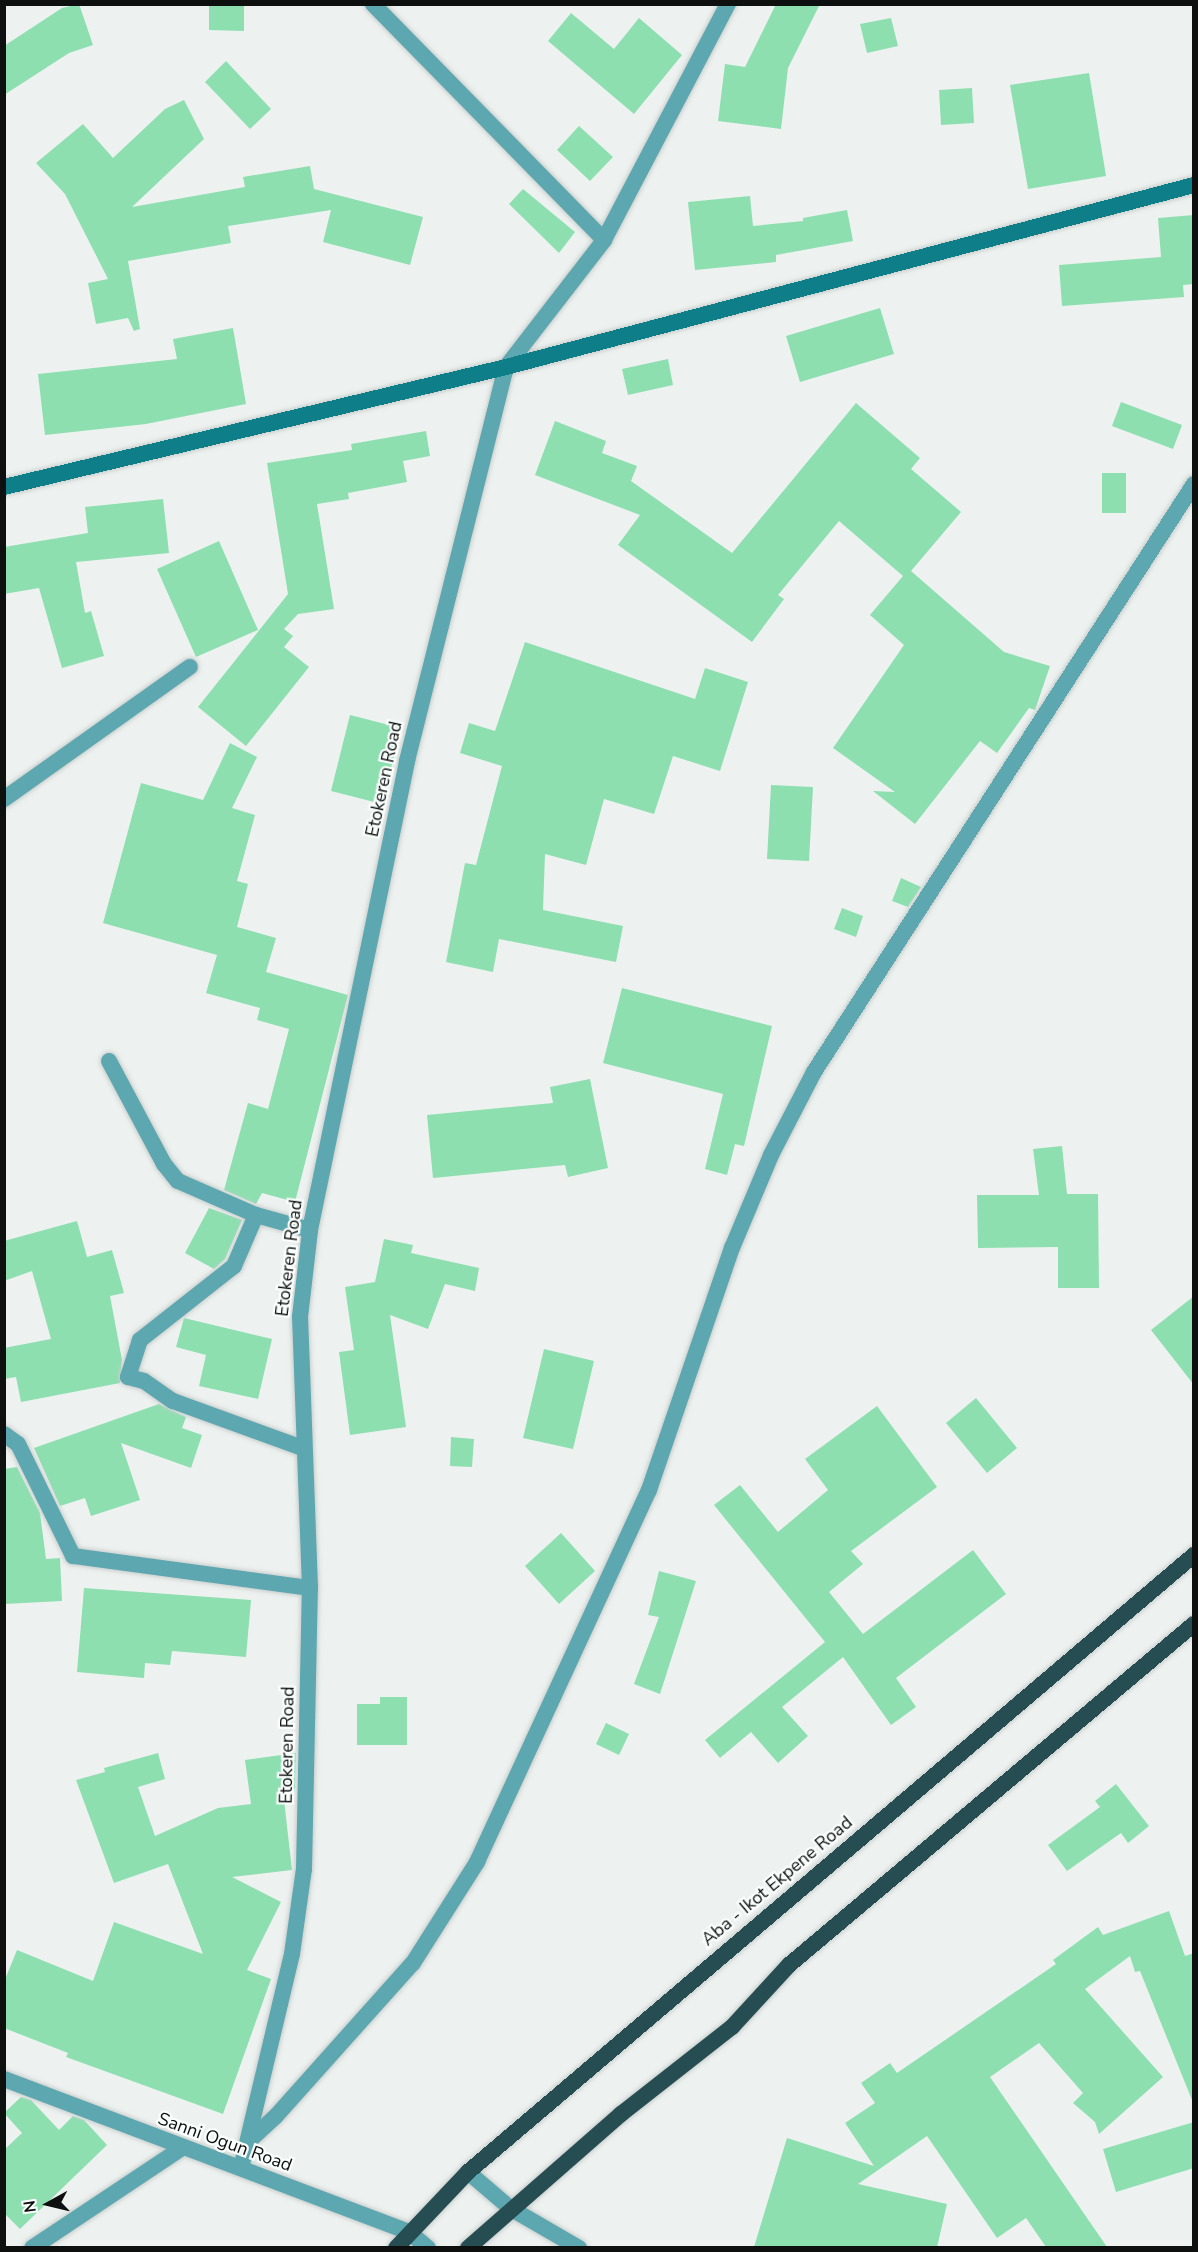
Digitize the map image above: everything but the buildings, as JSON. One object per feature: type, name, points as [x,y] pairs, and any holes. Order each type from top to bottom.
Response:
[{"type":"highway","name":"Aba - Ikot Ekpene Road","points":[[396,2247],[468,2172],[745,1933],[1194,1555]]},
{"type":"highway","points":[[468,2247],[510,2208],[732,2027],[789,1965],[1194,1624]]},
{"type":"main road","points":[[4,487],[506,367],[1194,185]]},
{"type":"street","points":[[373,4],[604,240]]},
{"type":"street","points":[[506,367],[604,240],[728,4]]},
{"type":"street","name":"Etokeren Road","points":[[242,2168],[299,1915],[304,1869],[310,1588],[302,1448],[300,1317],[310,1230],[407,761],[506,367]]},
{"type":"street","points":[[248,2142],[276,2116],[413,1963],[472,1871],[649,1490],[732,1248],[771,1155],[809,1082],[1194,484]]},
{"type":"street","points":[[4,799],[190,667]]},
{"type":"street","points":[[108,1061],[164,1164],[178,1180],[255,1215],[310,1230]]},
{"type":"street","points":[[255,1215],[234,1266],[140,1340],[128,1377],[144,1382],[173,1401],[302,1448]]},
{"type":"street","points":[[4,1434],[18,1444],[73,1556],[310,1588]]},
{"type":"street","name":"Sanni Ogun Road","points":[[4,2079],[409,2232],[428,2247]]},
{"type":"street","points":[[32,2247],[182,2148]]},
{"type":"street","points":[[468,2172],[510,2208],[579,2247]]}]
